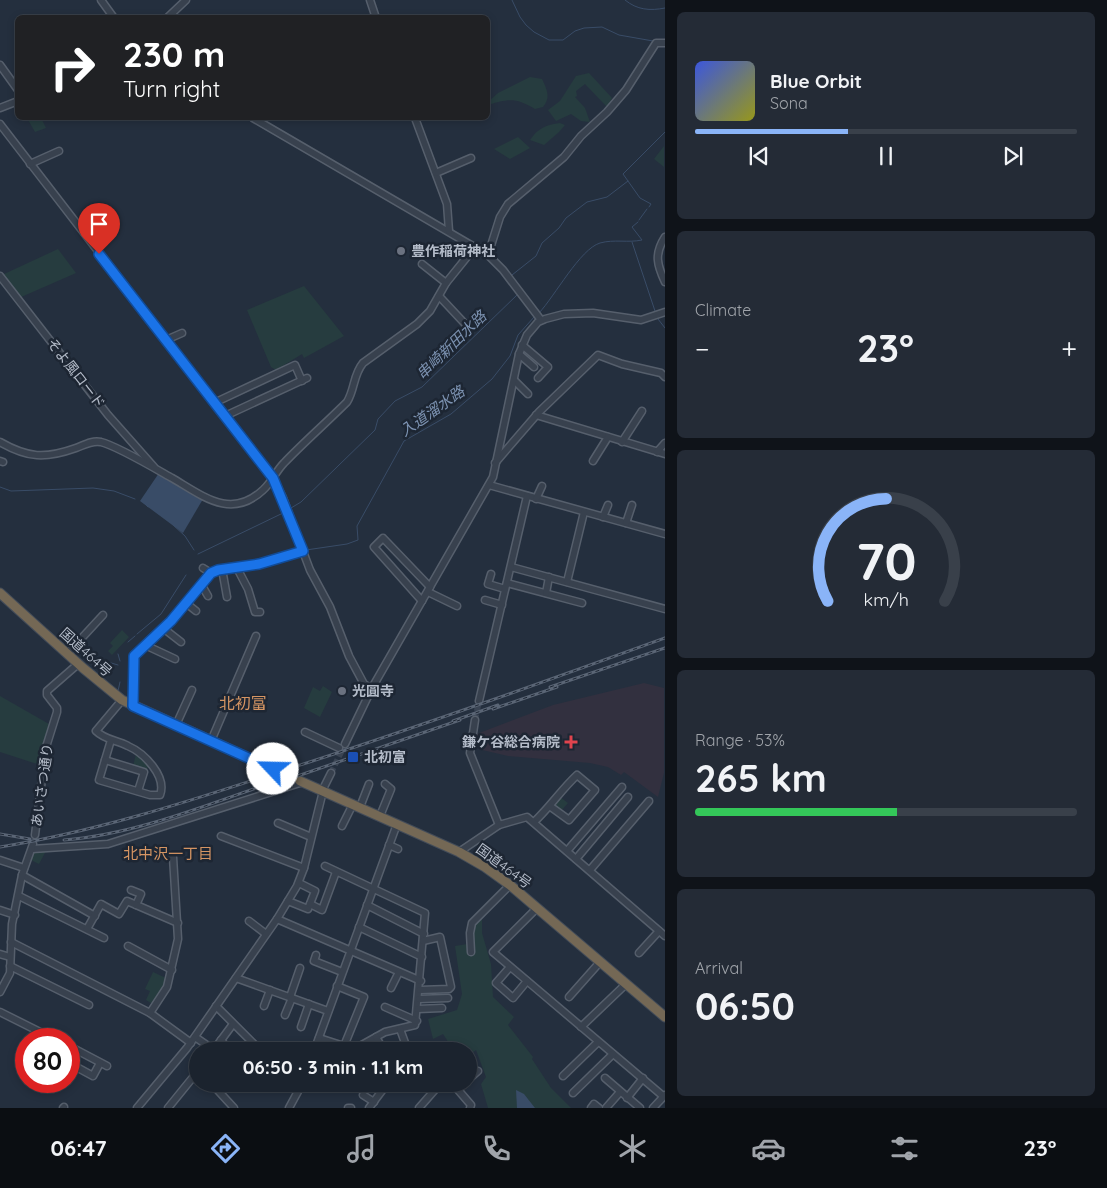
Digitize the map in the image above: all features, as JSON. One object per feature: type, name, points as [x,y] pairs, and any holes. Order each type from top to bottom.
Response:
[{"type":"highway","name":"国道464号","points":[[0,593],[78,664],[122,700],[273,769]]},
{"type":"highway","name":"国道464号","points":[[302,782],[459,852],[485,867],[510,885],[664,1017]]},
{"type":"street","points":[[101,0],[112,15]]},
{"type":"street","points":[[170,15],[186,0]]},
{"type":"street","points":[[370,0],[375,15]]},
{"type":"street","points":[[488,255],[500,217],[508,204],[564,157],[626,90],[656,44],[664,43]]},
{"type":"street","points":[[0,65],[15,86]]},
{"type":"street","points":[[0,108],[15,102]]},
{"type":"street","points":[[256,120],[488,255],[503,270],[542,320]]},
{"type":"street","points":[[416,120],[447,204],[449,231]]},
{"type":"street","points":[[0,124],[273,478],[310,570],[334,616],[355,669],[364,684],[372,689]]},
{"type":"street","points":[[30,164],[59,151]]},
{"type":"street","points":[[436,173],[471,158]]},
{"type":"street","points":[[664,237],[656,262],[664,282]]},
{"type":"street","points":[[0,442],[27,454],[39,456],[60,453],[86,444],[103,443],[154,468],[211,501],[224,504],[246,502],[264,489],[284,463],[346,402],[352,392],[357,370],[363,363],[417,324],[430,311],[446,283],[475,247]]},
{"type":"street","points":[[422,264],[446,283]]},
{"type":"street","name":"そよ風ロード","points":[[0,276],[108,415],[154,464],[154,468]]},
{"type":"street","points":[[439,296],[467,326]]},
{"type":"street","points":[[305,732],[342,746],[372,689],[489,485],[493,477],[519,354],[527,335],[542,320],[564,314],[594,313],[641,320],[664,312]]},
{"type":"street","points":[[166,340],[182,333]]},
{"type":"street","points":[[522,345],[548,367],[538,378]]},
{"type":"street","points":[[519,354],[534,367]]},
{"type":"street","points":[[495,463],[536,416],[598,355],[622,364],[661,373],[664,377]]},
{"type":"street","points":[[214,403],[298,364],[305,379],[225,416]]},
{"type":"street","points":[[514,380],[528,394]]},
{"type":"street","points":[[622,442],[642,412]]},
{"type":"street","points":[[536,416],[664,454]]},
{"type":"street","points":[[593,461],[608,437]]},
{"type":"street","points":[[657,452],[664,443]]},
{"type":"street","points":[[489,485],[664,534]]},
{"type":"street","points":[[536,499],[542,486]]},
{"type":"street","points":[[479,701],[527,496]]},
{"type":"street","points":[[603,517],[608,505]]},
{"type":"street","points":[[626,523],[632,505]]},
{"type":"street","points":[[567,582],[584,512]]},
{"type":"street","points":[[422,601],[374,547],[383,538],[429,590],[457,606]]},
{"type":"street","points":[[133,706],[134,659],[136,653],[163,628],[211,573],[303,551]]},
{"type":"street","points":[[511,566],[664,609]]},
{"type":"street","points":[[202,568],[211,573]]},
{"type":"street","points":[[237,568],[248,589],[256,612],[260,612]]},
{"type":"street","points":[[222,569],[227,597]]},
{"type":"street","points":[[491,574],[488,584],[546,593],[582,603]]},
{"type":"street","points":[[546,593],[549,577]]},
{"type":"street","points":[[201,584],[208,596]]},
{"type":"street","points":[[485,600],[502,605]]},
{"type":"street","points":[[186,603],[196,611]]},
{"type":"street","points":[[67,654],[103,615]]},
{"type":"street","points":[[163,628],[181,642]]},
{"type":"street","points":[[211,742],[256,636]]},
{"type":"street","points":[[145,645],[175,658]]},
{"type":"street","name":"あいさつ通り","points":[[36,835],[46,747],[56,712],[47,692],[78,664]]},
{"type":"street","points":[[176,725],[192,690]]},
{"type":"street","points":[[111,740],[99,780],[150,795],[160,794],[162,790],[159,774],[129,746],[111,740],[96,732],[122,700]]},
{"type":"street","points":[[475,720],[470,753],[499,826]]},
{"type":"street","points":[[105,760],[144,772],[138,791]]},
{"type":"street","points":[[137,1108],[193,1040],[288,901],[304,868],[323,791],[331,773]]},
{"type":"street","points":[[534,822],[551,807],[565,786],[577,775],[595,790],[569,820],[551,807]]},
{"type":"street","points":[[0,992],[2,984],[10,973],[12,924],[16,915],[22,875],[32,847],[108,844],[302,782]]},
{"type":"street","points":[[342,826],[369,784]]},
{"type":"street","points":[[380,816],[391,789],[385,784]]},
{"type":"street","points":[[567,851],[622,787]]},
{"type":"street","points":[[576,859],[628,797]]},
{"type":"street","points":[[590,870],[649,801]]},
{"type":"street","points":[[459,852],[499,826],[523,817],[534,822],[662,932],[639,953]]},
{"type":"street","points":[[278,823],[311,837]]},
{"type":"street","points":[[317,1042],[397,824]]},
{"type":"street","points":[[221,836],[304,868]]},
{"type":"street","points":[[389,845],[398,849]]},
{"type":"street","points":[[150,1013],[167,987],[172,970],[178,932],[172,871],[173,857],[170,855],[153,854]]},
{"type":"street","points":[[1,862],[24,868]]},
{"type":"street","points":[[325,866],[425,913],[417,1021],[415,1025],[385,1032],[368,1042]]},
{"type":"street","points":[[310,904],[322,910],[336,872]]},
{"type":"street","points":[[22,875],[95,916]]},
{"type":"street","points":[[288,901],[308,909],[315,891],[298,883]]},
{"type":"street","points":[[471,952],[470,933],[472,923],[510,885]]},
{"type":"street","points":[[131,890],[141,894],[136,905]]},
{"type":"street","points":[[19,896],[104,938]]},
{"type":"street","points":[[88,929],[101,904],[119,914],[127,901],[178,923]]},
{"type":"street","points":[[367,905],[424,937],[440,937],[451,987],[449,989],[420,990]]},
{"type":"street","points":[[537,908],[494,952],[664,1096],[653,1108]]},
{"type":"street","points":[[0,910],[16,915]]},
{"type":"street","points":[[277,919],[421,981]]},
{"type":"street","points":[[249,921],[266,934]]},
{"type":"street","points":[[359,927],[422,957]]},
{"type":"street","points":[[11,942],[150,1013],[197,1042]]},
{"type":"street","points":[[128,946],[172,970]]},
{"type":"street","points":[[0,954],[10,957]]},
{"type":"street","points":[[316,955],[314,960],[342,972]]},
{"type":"street","points":[[569,997],[600,962]]},
{"type":"street","points":[[10,966],[89,1005]]},
{"type":"street","points":[[510,967],[496,983],[513,998],[527,981]]},
{"type":"street","points":[[285,1015],[300,968]]},
{"type":"street","points":[[391,988],[399,972]]},
{"type":"street","points":[[236,978],[328,1011]]},
{"type":"street","points":[[581,1027],[626,984]]},
{"type":"street","points":[[318,1038],[344,1046],[364,997],[337,986]]},
{"type":"street","points":[[264,1006],[270,990]]},
{"type":"street","points":[[419,999],[448,998]]},
{"type":"street","points":[[301,1027],[309,1004]]},
{"type":"street","points":[[216,1006],[252,1042]]},
{"type":"street","points":[[385,1007],[417,1021]]},
{"type":"street","points":[[418,1009],[442,1008]]},
{"type":"street","points":[[0,1012],[31,1028]]},
{"type":"street","points":[[221,1040],[233,1024]]},
{"type":"street","points":[[400,1029],[405,1042]]},
{"type":"street","points":[[376,1037],[379,1042]]},
{"type":"street","points":[[563,1076],[598,1042]]},
{"type":"street","points":[[80,1052],[107,1066]]},
{"type":"street","points":[[573,1093],[613,1054]]},
{"type":"street","points":[[80,1069],[94,1077],[100,1063]]},
{"type":"street","points":[[605,1078],[640,1108]]},
{"type":"street","points":[[627,1098],[643,1078]]},
{"type":"street","points":[[168,1108],[189,1082]]},
{"type":"street","points":[[219,1092],[231,1107]]},
{"type":"street","points":[[290,1108],[298,1092]]},
{"type":"street","points":[[369,1108],[380,1092]]},
{"type":"street","points":[[422,1107],[433,1092]]},
{"type":"street","points":[[463,1092],[471,1105],[470,1108]]},
{"type":"street","points":[[606,1108],[620,1092]]},
{"type":"street","points":[[363,1095],[374,1102]]},
{"type":"street","points":[[591,1108],[594,1104],[599,1108]]},
{"type":"shaded area","name":"鎌ケ谷総合病院","points":[[644,683],[664,688],[664,773],[658,797],[624,772],[621,775],[608,767],[590,763],[508,756],[478,749],[478,740],[473,739],[474,735],[553,705]]},
{"type":"green space","points":[[589,73],[612,98],[607,107],[585,84],[576,91],[577,96],[575,97],[585,108],[590,122],[581,121],[571,114],[556,121],[548,110],[560,101],[576,76]]},
{"type":"green space","points":[[530,77],[542,79],[548,97],[543,107],[535,109],[522,102],[512,100],[490,104],[490,100],[498,93]]},
{"type":"green space","points":[[28,120],[42,120],[46,128],[35,132]]},
{"type":"green space","points":[[560,123],[565,125],[544,145],[530,140],[543,128]]},
{"type":"green space","points":[[518,137],[530,148],[510,159],[494,149]]},
{"type":"green space","points":[[664,146],[664,167],[654,159]]},
{"type":"green space","points":[[58,249],[76,273],[19,298],[2,275]]},
{"type":"green space","points":[[304,286],[344,336],[304,358],[302,354],[276,370],[271,367],[247,310]]},
{"type":"green space","points":[[122,630],[129,637],[112,655],[108,651],[113,646],[110,643]]},
{"type":"green space","points":[[323,686],[332,692],[320,717],[304,708],[313,687],[320,691]]},
{"type":"green space","points":[[0,696],[49,724],[37,764],[0,752]]},
{"type":"green space","points":[[136,754],[148,766],[147,771],[133,766]]},
{"type":"green space","points":[[560,797],[568,803],[561,811],[555,804]]},
{"type":"green space","points":[[46,851],[39,864],[31,860],[33,852]]},
{"type":"green space","points":[[482,918],[482,933],[491,964],[493,997],[514,1017],[508,1025],[533,1057],[532,1059],[551,1088],[571,1108],[488,1108],[481,1084],[486,1077],[477,1053],[477,1042],[448,1042],[443,1034],[433,1039],[428,1019],[457,1010],[462,994],[455,946],[474,943],[474,926]]},
{"type":"green space","points":[[153,972],[166,978],[165,988],[154,1005],[146,1000],[150,991],[145,989]]},
{"type":"water","points":[[159,473],[203,499],[183,533],[140,501]]},
{"type":"water","points":[[516,1090],[524,1094],[535,1108],[517,1108]]},
{"type":"waterway","points":[[512,0],[526,25],[549,40],[563,40],[575,31],[584,28],[602,27],[619,35],[653,41]]},
{"type":"waterway","points":[[625,0],[634,6],[644,9],[665,8]]},
{"type":"waterway","name":"入道溜水路","points":[[649,207],[651,204],[640,198],[623,174],[665,132]]},
{"type":"waterway","points":[[512,275],[536,256],[542,243],[559,228],[566,218],[587,202],[607,197],[628,181]]},
{"type":"waterway","name":"入道溜水路","points":[[639,220],[647,209]]},
{"type":"waterway","name":"入道溜水路","points":[[539,313],[576,263],[592,247],[605,242],[642,240],[632,227],[638,222]]},
{"type":"waterway","points":[[632,242],[655,311]]},
{"type":"waterway","name":"串崎新田水路","points":[[291,508],[301,502],[375,430],[378,419],[395,401],[422,387],[517,295]]},
{"type":"waterway","name":"入道溜水路","points":[[306,550],[347,544],[358,540],[357,526],[404,441],[451,414],[492,379],[510,356],[518,335],[535,316]]},
{"type":"waterway","points":[[658,319],[665,328]]},
{"type":"waterway","name":"串崎新田水路","points":[[0,487],[11,491],[93,488],[114,491],[135,499]]},
{"type":"waterway","name":"串崎新田水路","points":[[145,504],[148,507]]},
{"type":"waterway","name":"串崎新田水路","points":[[198,554],[283,513]]},
{"type":"waterway","name":"串崎新田水路","points":[[172,524],[185,536],[194,550]]},
{"type":"waterway","points":[[137,634],[161,614],[186,575]]},
{"type":"waterway","points":[[128,642],[135,636]]},
{"type":"waterway","points":[[88,652],[96,657]]},
{"type":"waterway","points":[[118,654],[120,661]]},
{"type":"waterway","points":[[101,660],[118,665]]},
{"type":"waterway","points":[[118,691],[120,682]]},
{"type":"tunnel","points":[[475,720],[479,701]]},
{"type":"tunnel","points":[[331,773],[345,744]]},
{"type":"railway","points":[[0,847],[68,834],[203,796],[418,726],[665,638]]},
{"type":"railway","points":[[550,687],[665,648]]},
{"type":"railway","points":[[493,709],[557,687]]},
{"type":"railway","points":[[453,721],[498,705]]},
{"type":"railway","points":[[283,781],[460,720]]},
{"type":"railway","points":[[64,840],[92,837],[149,824],[288,777]]},
{"type":"railway","points":[[0,834],[30,839]]},
{"type":"place","name":"豊作稲荷神社","points":[[401,251]]},
{"type":"place","name":"光圓寺","points":[[342,691]]},
{"type":"place","name":"鎌ケ谷総合病院","points":[[571,742]]},
{"type":"place","name":"北初富","points":[[353,757]]},
{"type":"district","name":"北初富","points":[[243,703]]},
{"type":"district","name":"北中沢一丁目","points":[[168,853]]},
{"type":"route","points":[[99,254],[273,478],[283,498],[303,551],[259,564],[218,570],[211,573],[171,621],[134,656],[133,706],[273,769]]}]
